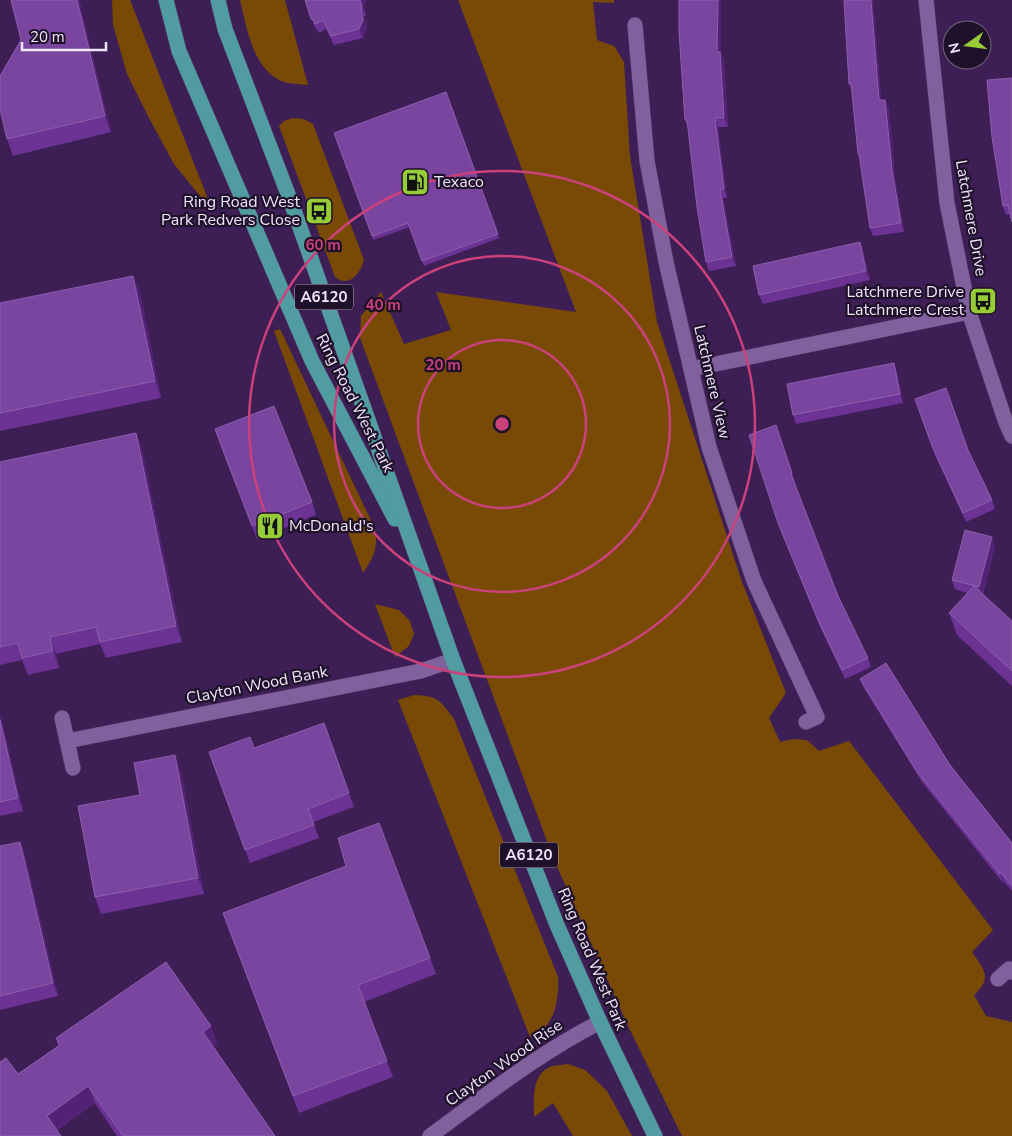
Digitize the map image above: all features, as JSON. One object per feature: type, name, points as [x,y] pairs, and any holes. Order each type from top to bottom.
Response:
[{"type":"highway","name":"Ring Road West Park","points":[[166,0],[179,51],[312,361],[420,567]]},
{"type":"highway","name":"Ring Road West Park","points":[[218,0],[225,29],[291,202],[453,660],[557,925],[600,1022],[655,1136]]},
{"type":"street","name":"Latchmere Drive","points":[[926,0],[947,203],[970,312],[1004,420],[1012,436]]},
{"type":"street","name":"Latchmere View","points":[[635,25],[647,160],[666,262],[709,447],[754,581],[817,717],[806,722]]},
{"type":"street","points":[[691,369],[970,312]]},
{"type":"street","name":"Clayton Wood Bank","points":[[67,741],[421,671],[453,660]]},
{"type":"street","points":[[62,718],[73,768]]},
{"type":"street","points":[[998,980],[1009,969],[1012,972]]},
{"type":"street","name":"Clayton Wood Rise","points":[[430,1136],[481,1097],[573,1036],[600,1022]]},
{"type":"shaded area","points":[[112,0],[130,0],[213,212],[174,164],[127,74],[113,25]]},
{"type":"shaded area","points":[[240,0],[285,0],[308,85],[281,81],[271,75],[263,66],[252,46]]},
{"type":"shaded area","points":[[458,0],[614,0],[614,3],[593,2],[597,40],[614,46],[624,62],[630,156],[657,322],[742,582],[786,693],[769,718],[780,742],[793,739],[807,740],[819,751],[849,741],[993,930],[972,952],[985,974],[980,989],[974,995],[986,1016],[1012,1022],[1012,1136],[682,1136],[629,1028],[554,860],[360,338],[361,316],[381,292],[404,344],[451,330],[436,292],[576,312]]},
{"type":"shaded area","points":[[293,118],[304,119],[313,124],[364,260],[357,274],[349,280],[340,280],[335,277],[279,126],[284,121]]},
{"type":"shaded area","points":[[280,329],[375,529],[376,542],[374,552],[363,573],[274,331]]},
{"type":"shaded area","points":[[375,604],[399,610],[410,621],[414,634],[409,646],[395,657]]},
{"type":"shaded area","points":[[414,695],[428,696],[438,700],[454,719],[558,977],[557,997],[551,1018],[543,1029],[530,1037],[398,700]]},
{"type":"shaded area","points":[[568,1064],[585,1070],[607,1091],[632,1136],[573,1136],[553,1103],[534,1117],[534,1097],[539,1077],[550,1067]]},
{"type":"building","points":[[11,0],[77,0],[105,116],[7,139],[0,109],[0,76],[21,40]]},
{"type":"building","points":[[305,0],[360,0],[363,20],[359,29],[331,36],[323,20],[315,24],[313,19],[311,19]]},
{"type":"building","points":[[679,0],[718,0],[717,52],[720,52],[724,118],[715,118],[724,189],[720,189],[732,257],[706,262],[697,207],[687,120],[685,120],[679,32]]},
{"type":"building","points":[[844,0],[871,0],[879,100],[885,100],[892,170],[901,223],[870,228],[858,154],[851,83],[849,84]]},
{"type":"building","points":[[1012,78],[1012,222],[1008,205],[1003,206],[992,137],[987,80]]},
{"type":"building","name":"Texaco","points":[[446,92],[498,234],[422,261],[408,223],[372,236],[334,133]]},
{"type":"building","points":[[860,242],[866,271],[759,295],[753,266]]},
{"type":"building","points":[[133,276],[155,381],[0,413],[0,303]]},
{"type":"building","points":[[894,363],[900,394],[793,415],[787,384]]},
{"type":"building","points":[[946,388],[968,450],[992,500],[963,513],[932,446],[915,399]]},
{"type":"building","points":[[274,406],[312,502],[252,526],[215,429]]},
{"type":"building","points":[[776,425],[791,474],[838,596],[868,658],[842,670],[818,620],[778,523],[749,435]]},
{"type":"building","points":[[136,433],[176,626],[100,642],[96,627],[50,637],[53,651],[22,658],[18,643],[0,647],[0,462]]},
{"type":"building","points":[[965,530],[992,537],[979,587],[952,580]]},
{"type":"building","points":[[974,586],[1012,621],[1012,671],[949,613]]},
{"type":"building","points":[[886,663],[950,765],[1012,843],[1012,886],[1000,874],[918,773],[860,679]]},
{"type":"building","points":[[0,720],[18,798],[0,802]]},
{"type":"building","points":[[324,723],[349,793],[308,809],[314,825],[245,850],[209,752],[250,737],[254,748]]},
{"type":"building","points":[[175,755],[198,878],[95,897],[78,806],[140,795],[134,763]]},
{"type":"building","points":[[379,823],[430,958],[358,985],[387,1061],[293,1096],[223,913],[346,866],[338,838]]},
{"type":"building","points":[[20,842],[53,983],[0,996],[0,846]]},
{"type":"building","points":[[166,962],[211,1026],[203,1032],[275,1136],[123,1136],[88,1086],[47,1116],[61,1136],[0,1136],[0,1062],[6,1058],[18,1074],[60,1045],[56,1038]]},
{"type":"place","name":"Texaco","points":[[415,182]]},
{"type":"place","name":"Ring Road West Park Redvers Close","points":[[319,211]]},
{"type":"place","name":"Latchmere Drive Latchmere Crest","points":[[983,301]]},
{"type":"place","name":"McDonald's","points":[[270,526]]}]
